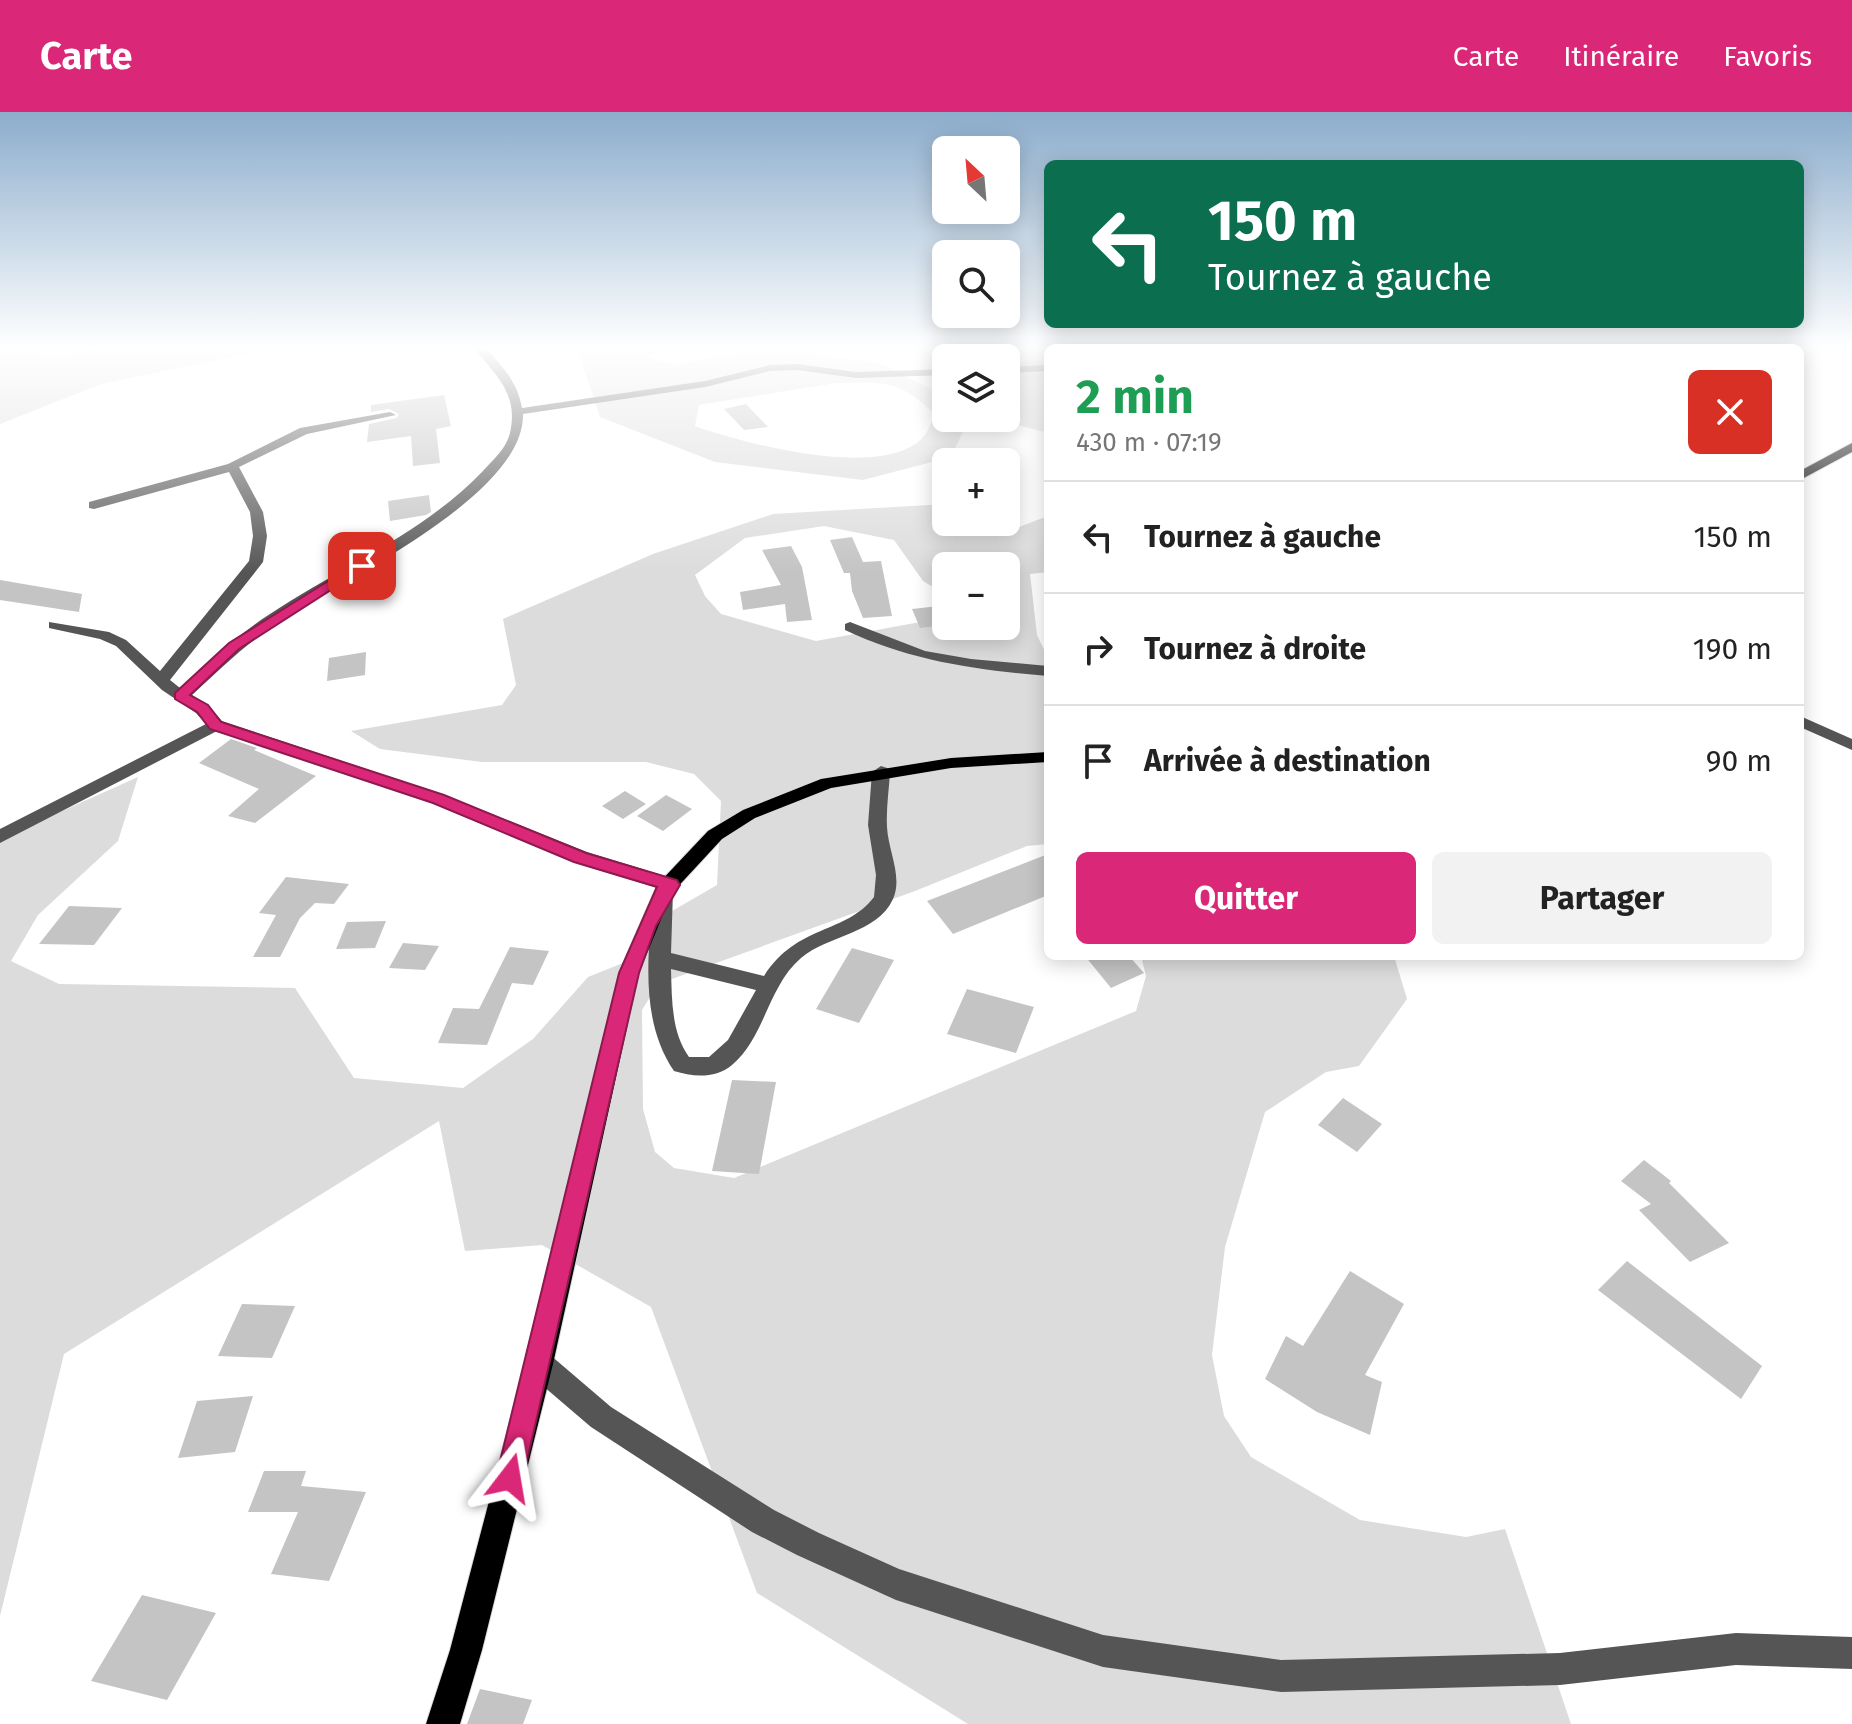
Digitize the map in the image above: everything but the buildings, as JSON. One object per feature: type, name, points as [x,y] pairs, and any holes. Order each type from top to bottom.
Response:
[{"type":"main road","points":[[1804,474],[1852,447]]},
{"type":"main road","points":[[443,1724],[466,1650],[539,1364],[629,973],[668,888],[715,835],[749,814],[827,783],[881,772],[1044,757]]},
{"type":"street","points":[[94,505],[232,467],[252,452],[304,431],[351,422]]},
{"type":"street","points":[[181,696],[234,646],[276,616],[405,540],[449,509],[486,476],[512,444],[515,422]]},
{"type":"street","points":[[161,681],[256,562],[260,547],[258,508],[248,487],[232,467]]},
{"type":"street","points":[[54,625],[104,635],[121,643],[161,681],[202,709],[216,725],[438,799],[580,857],[668,888],[658,958],[662,1009],[672,1049],[681,1065],[693,1069],[710,1066],[726,1057],[767,985],[788,956],[816,936],[868,913],[883,900],[886,884],[878,830],[881,772]]},
{"type":"street","points":[[850,627],[917,656],[972,665],[1044,671]]},
{"type":"street","points":[[1804,723],[1852,745]]},
{"type":"street","points":[[0,837],[216,725]]},
{"type":"street","points":[[658,958],[767,985]]},
{"type":"street","points":[[539,1364],[601,1417],[763,1521],[808,1544],[896,1584],[1103,1651],[1281,1676],[1560,1669],[1736,1649],[1852,1653]]},
{"type":"shaded area","points":[[613,422],[696,422],[695,426],[778,449],[847,458],[879,456],[905,449],[926,434],[931,422],[932,432],[963,432],[955,448],[932,448],[932,462],[863,480],[715,462]]},
{"type":"shaded area","points":[[1020,422],[1044,422],[1044,432],[1020,426]]},
{"type":"shaded area","points":[[932,505],[932,536],[1020,536],[1020,527],[1044,518],[1044,572],[1030,574],[1037,635],[1044,650],[1044,844],[1027,846],[915,891],[658,984],[642,1010],[643,1109],[655,1152],[674,1168],[734,1178],[1136,1011],[1146,976],[1142,960],[1395,960],[1407,999],[1359,1066],[1326,1072],[1265,1112],[1225,1247],[1212,1355],[1224,1416],[1251,1457],[1360,1520],[1466,1537],[1505,1529],[1571,1724],[968,1724],[757,1593],[651,1307],[542,1245],[465,1251],[439,1121],[64,1354],[0,1616],[0,839],[138,777],[118,841],[38,915],[11,961],[59,984],[295,988],[354,1078],[463,1088],[533,1039],[588,977],[643,955],[672,911],[717,885],[721,801],[694,774],[646,762],[482,762],[380,749],[351,731],[502,705],[516,685],[503,619],[653,554],[773,514]],"holes":[[[824,526],[894,540],[923,581],[932,586],[932,552],[1020,552],[1020,640],[932,640],[932,620],[816,641],[721,614],[705,596],[695,575],[745,538]]]},
{"type":"route","points":[[362,566],[276,616],[234,646],[181,696],[202,709],[216,725],[438,799],[580,857],[671,885],[664,890],[629,973],[510,1478]]}]
